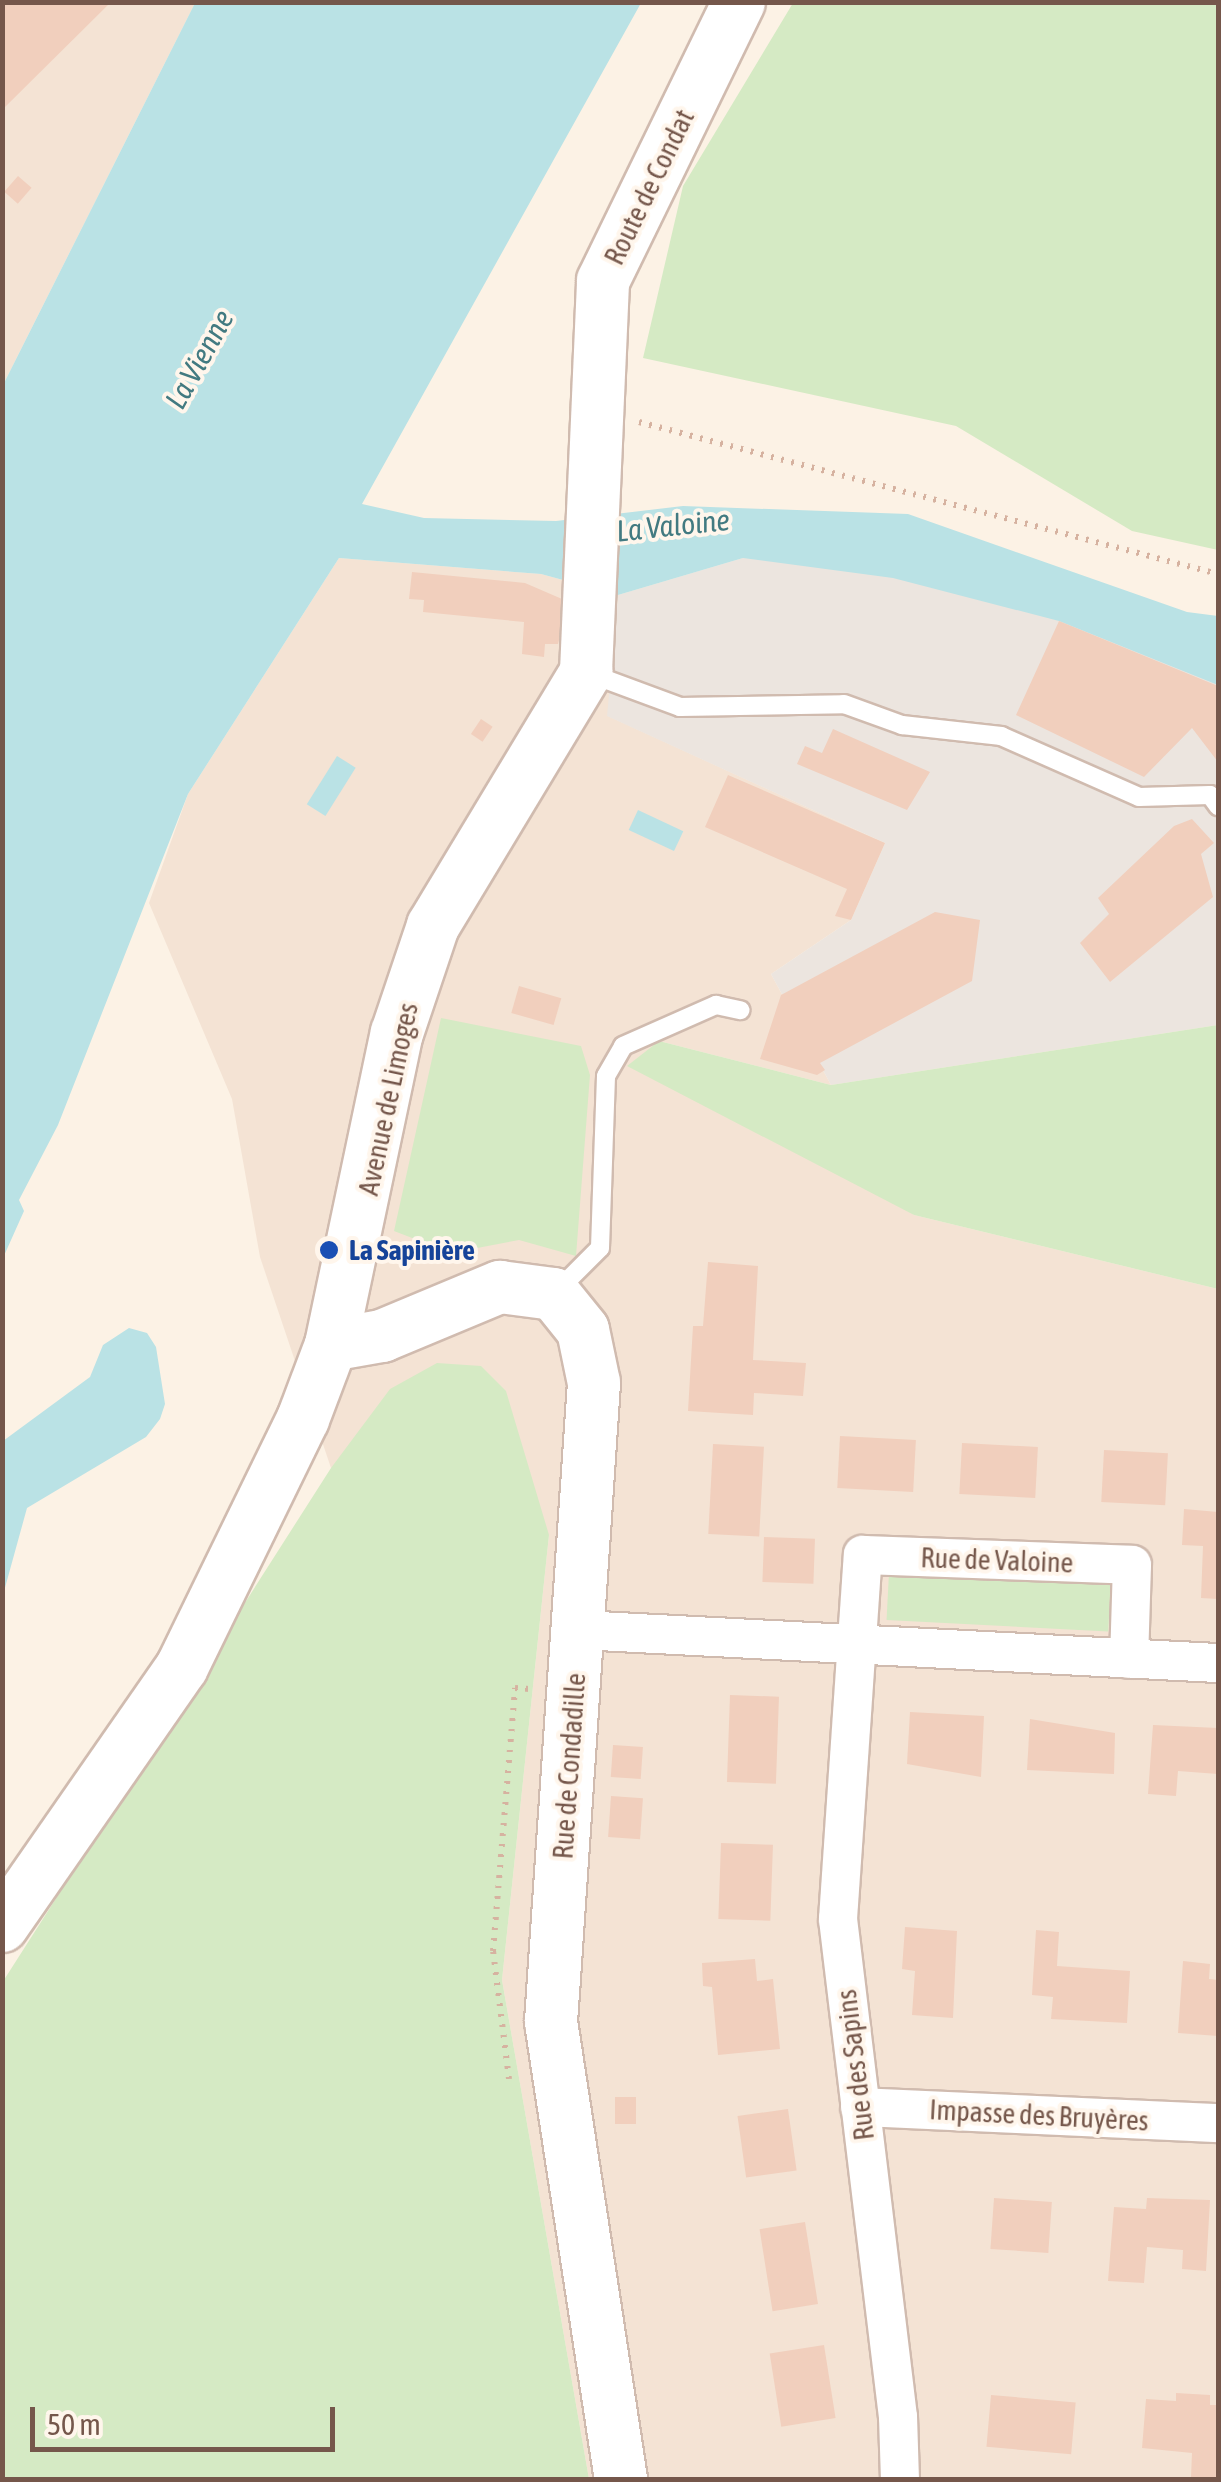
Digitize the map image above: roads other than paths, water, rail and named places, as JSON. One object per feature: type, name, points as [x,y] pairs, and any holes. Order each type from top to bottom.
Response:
[{"type":"main road","name":"Route de Condat","points":[[589,513],[603,281],[739,2]]},
{"type":"main road","name":"Avenue de Limoges","points":[[2,1926],[182,1667],[303,1419],[331,1345],[398,1033],[433,926],[586,672],[589,513]]},
{"type":"main road","points":[[331,1345],[382,1336],[500,1287],[554,1294]]},
{"type":"main road","name":"Rue de Condadille","points":[[554,1294],[583,1330],[594,1383],[552,2022],[621,2480]]},
{"type":"street","name":"Rue de Valoine","points":[[852,1649],[863,1556],[1132,1564],[1129,1658]]},
{"type":"street","points":[[579,1630],[852,1649],[1218,1664]]},
{"type":"street","name":"Rue des Sapins","points":[[852,1649],[838,1918],[900,2480]]},
{"type":"street","name":"Impasse des Bruyères","points":[[860,2107],[1218,2123]]},
{"type":"lane","points":[[586,672],[680,707],[844,704],[902,726],[1001,736],[1139,797],[1210,795],[1218,806]]},
{"type":"lane","points":[[554,1294],[600,1248],[606,1076],[622,1046],[716,1005],[740,1010]]},
{"type":"water","points":[[195,3],[641,3],[362,504],[424,518],[556,521],[683,506],[908,514],[1187,612],[1218,616],[1218,685],[1059,621],[893,578],[743,558],[618,595],[541,574],[339,558],[188,794],[58,1125],[19,1200],[24,1211],[3,1258],[3,385]]},
{"type":"water","points":[[337,756],[356,768],[325,816],[307,804]]},
{"type":"water","points":[[638,810],[683,831],[674,851],[629,830]]},
{"type":"water","points":[[129,1328],[147,1333],[156,1347],[165,1404],[160,1419],[146,1437],[27,1508],[3,1595],[3,1441],[90,1377],[103,1345]]},
{"type":"place","name":"La Sapinière","points":[[329,1250]]},
{"type":"water label","name":"La Vienne","points":[[199,359]]},
{"type":"water label","name":"La Valoine","points":[[673,525]]}]
